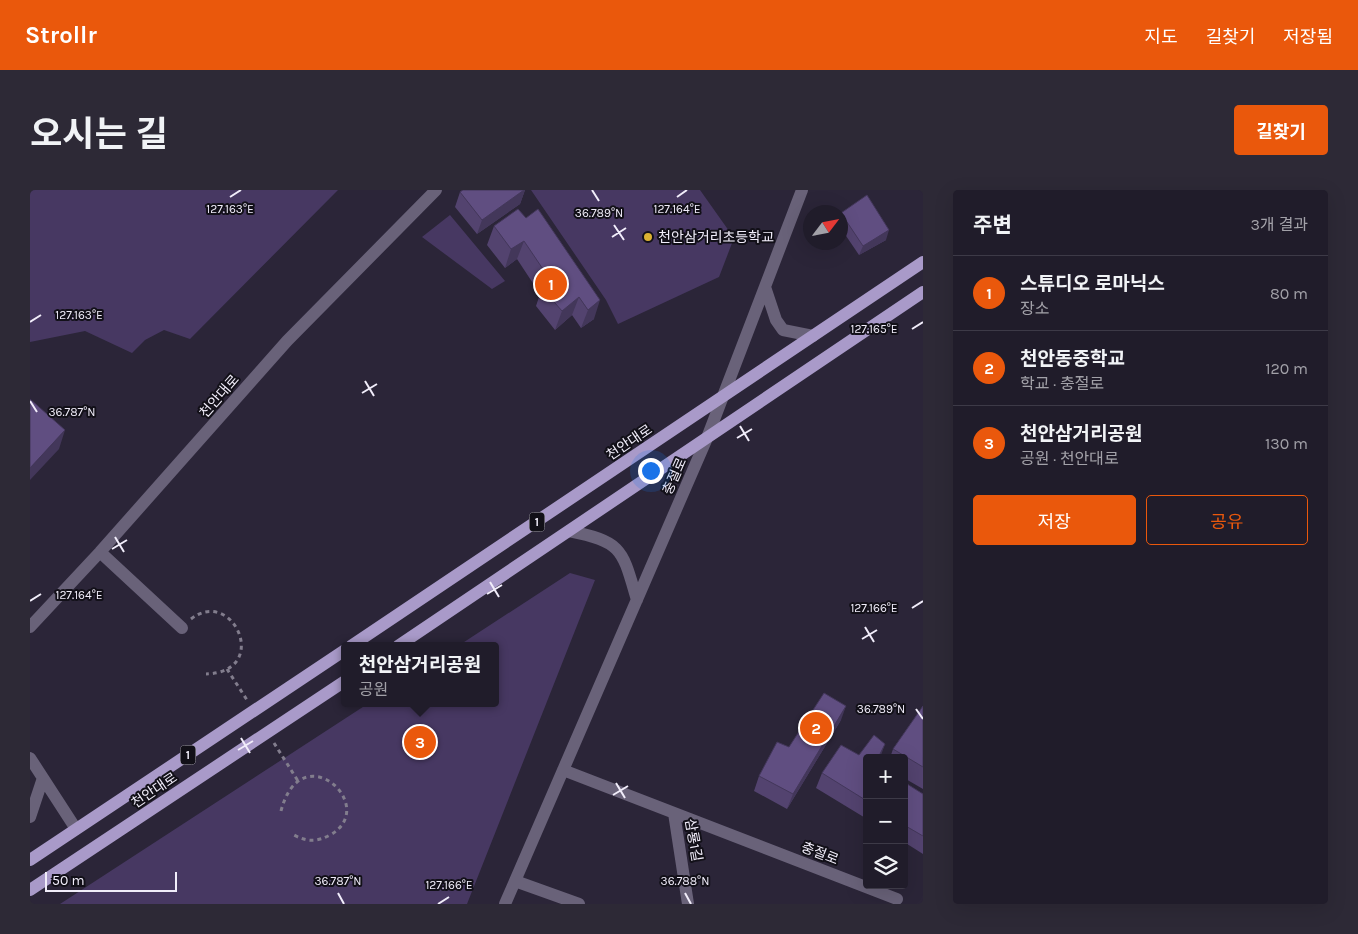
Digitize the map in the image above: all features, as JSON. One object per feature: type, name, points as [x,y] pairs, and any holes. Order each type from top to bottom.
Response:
[{"type":"main road","name":"천안대로","points":[[357,642],[923,262]]},
{"type":"main road","name":"1","points":[[404,642],[923,292]]},
{"type":"main road","name":"천안대로","points":[[30,860],[341,653]]},
{"type":"main road","name":"천안대로","points":[[30,890],[341,684]]},
{"type":"street","name":"천안대로","points":[[30,627],[100,552],[287,341],[436,190]]},
{"type":"street","name":"충절로","points":[[505,904],[707,438],[802,190]]},
{"type":"street","points":[[765,287],[776,320],[783,330],[813,336]]},
{"type":"street","points":[[569,531],[598,537],[620,551],[637,600]]},
{"type":"street","points":[[100,552],[182,628]]},
{"type":"street","points":[[30,758],[76,829]]},
{"type":"street","name":"충절로","points":[[563,770],[897,899]]},
{"type":"street","points":[[30,817],[43,778]]},
{"type":"street","name":"삼룡1길","points":[[674,813],[689,903]]},
{"type":"street","points":[[515,881],[579,904]]},
{"type":"path","points":[[182,628],[194,616],[210,612],[227,617],[237,629],[242,643],[242,652],[238,660],[222,672],[206,674]]},
{"type":"path","points":[[281,811],[289,790],[298,781],[311,776],[331,781],[344,795],[346,805],[345,820],[334,833],[315,841],[294,835]]},
{"type":"shaded area","points":[[30,190],[338,190],[190,339],[164,330],[145,340],[132,353],[85,331],[30,342]]},
{"type":"shaded area","name":"천안삼거리초등학교","points":[[531,190],[700,190],[734,238],[719,277],[618,324],[606,300]]},
{"type":"shaded area","points":[[450,215],[505,281],[492,289],[422,237]]},
{"type":"shaded area","points":[[570,573],[595,580],[467,904],[60,904],[363,707],[499,707],[499,642],[464,642]]},
{"type":"building","points":[[463,190],[524,190],[482,220],[460,192]]},
{"type":"building","points":[[867,195],[889,230],[863,246],[848,224],[848,208]]},
{"type":"building","points":[[518,209],[526,218],[538,209],[600,300],[588,310],[579,297],[562,311],[542,288],[551,281],[524,241],[511,249],[494,226]]},
{"type":"building","points":[[30,399],[65,430],[30,468]]},
{"type":"building","points":[[824,693],[846,706],[793,794],[759,776],[777,742],[789,747]]},
{"type":"building","points":[[923,706],[923,767],[908,758],[908,754],[901,754],[893,749]]},
{"type":"building","points":[[874,735],[885,744],[880,754],[863,754],[863,799],[822,773],[841,745],[859,755]]},
{"type":"building","points":[[908,785],[923,794],[923,836],[908,827]]},
{"type":"place","name":"천안삼거리초등학교","points":[[648,237]]},
{"type":"place","name":"스튜디오 로마닉스","points":[[551,284]]},
{"type":"place","name":"천안동중학교","points":[[816,728]]},
{"type":"place","name":"천안삼거리공원","points":[[420,742]]}]
